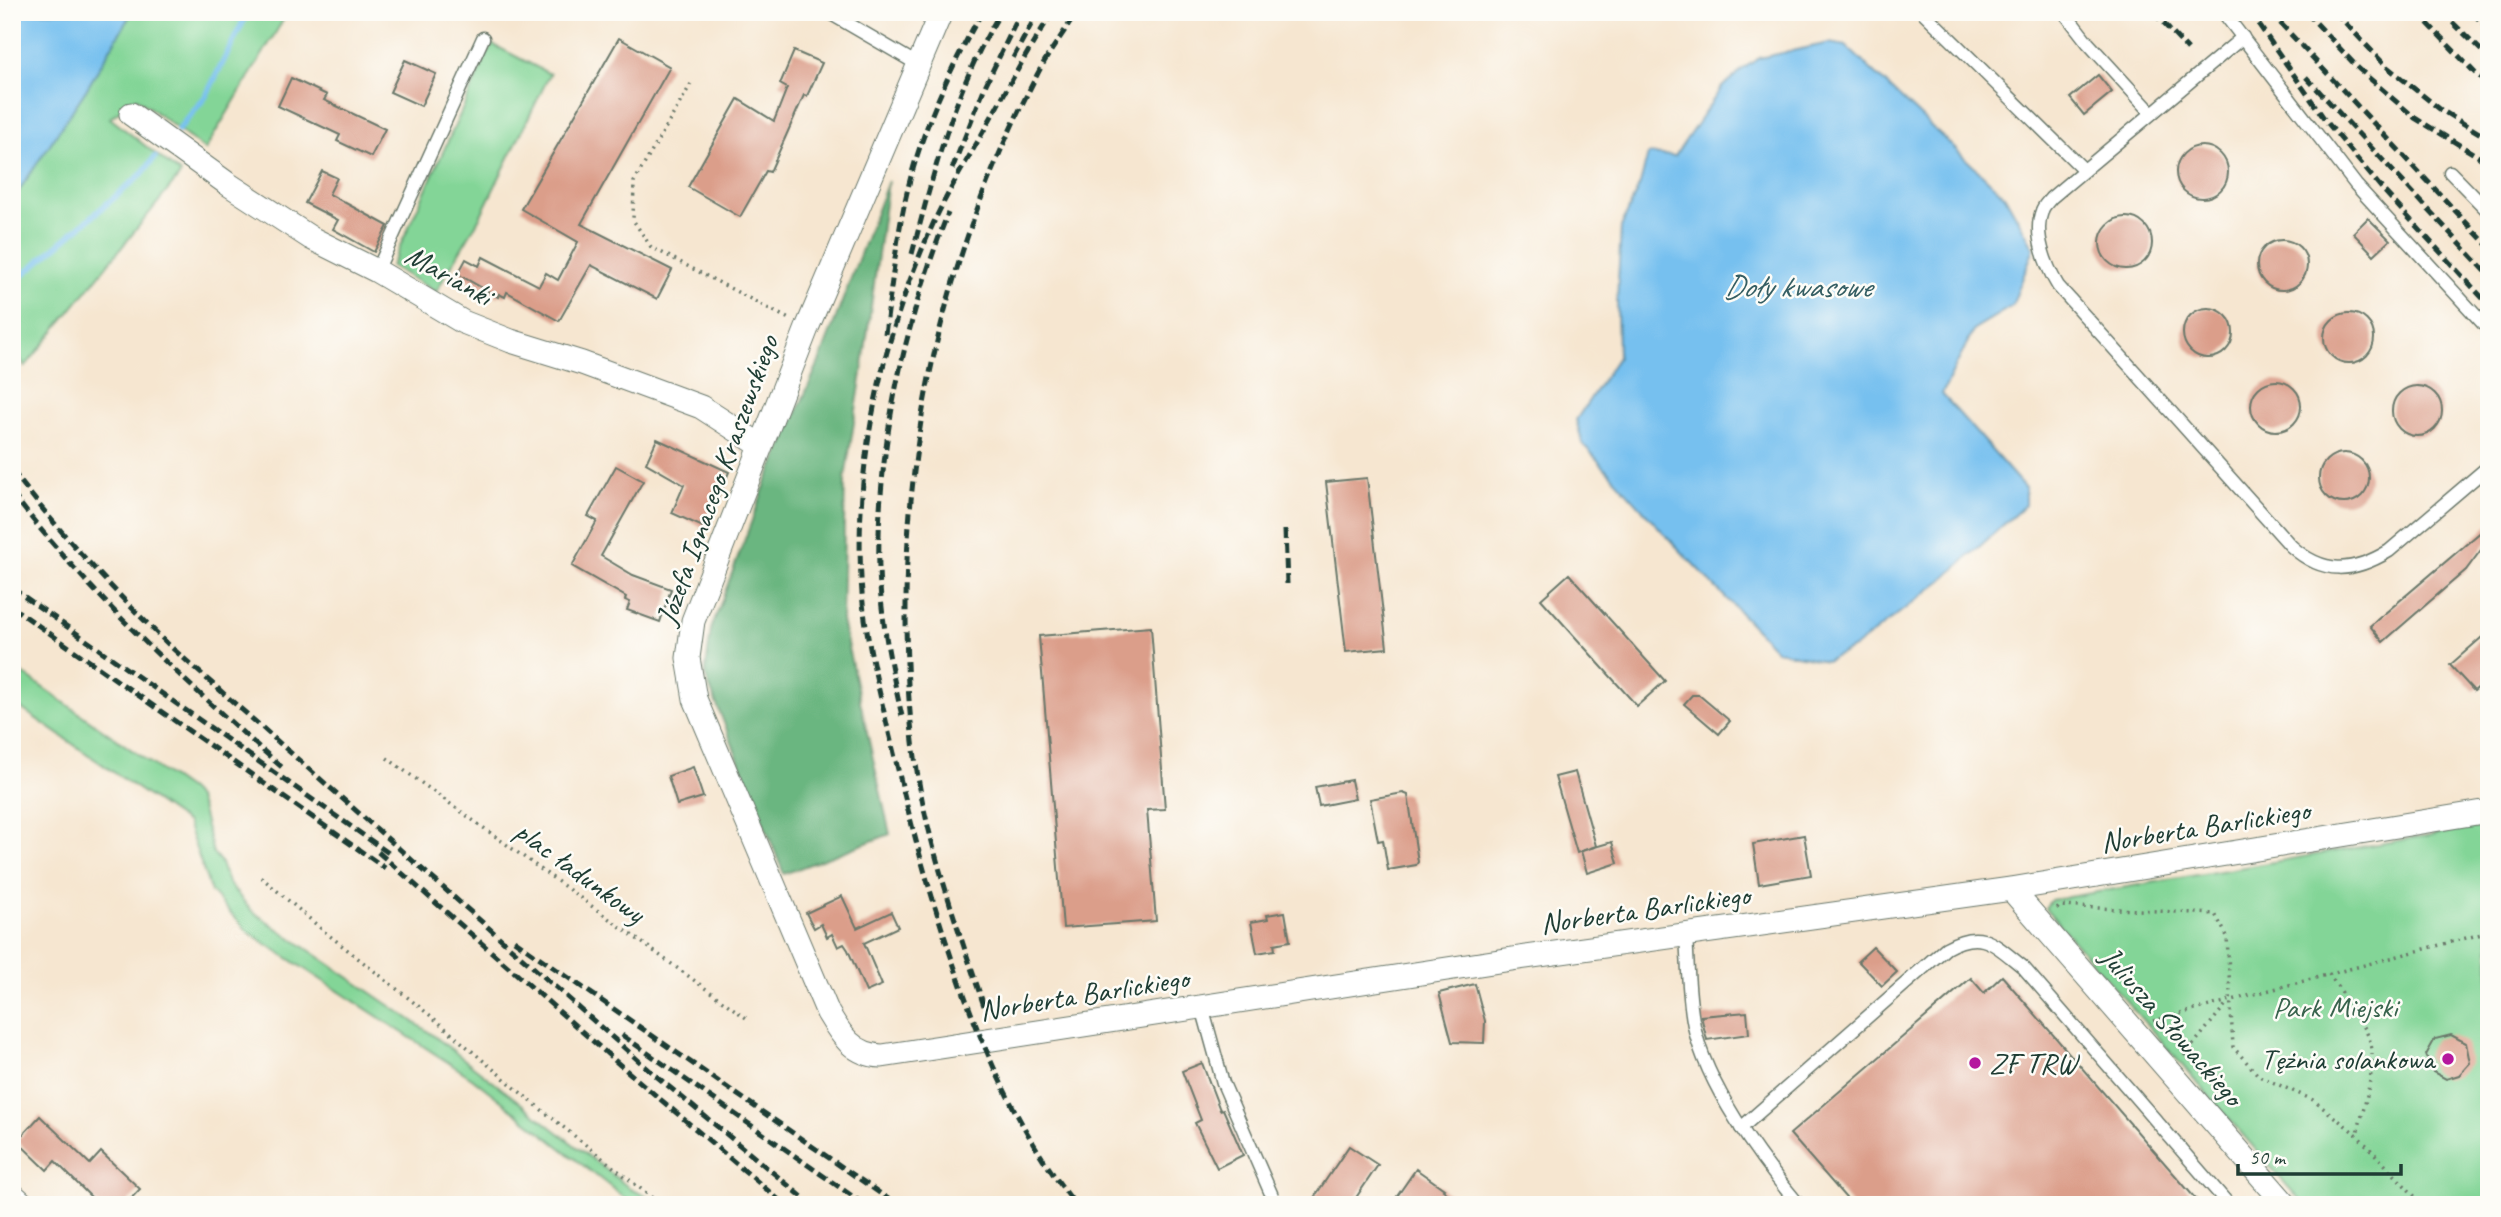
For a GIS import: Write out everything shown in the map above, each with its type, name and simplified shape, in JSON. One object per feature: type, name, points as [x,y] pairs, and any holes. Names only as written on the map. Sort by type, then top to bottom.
[{"type":"street","name":"Józefa Ignacego Kraszewskiego","points":[[828,1013],[695,699],[689,672],[688,645],[693,621],[760,445],[941,12]]},
{"type":"street","name":"Marianki","points":[[131,114],[228,184],[311,238],[377,271],[463,322],[701,407],[760,445]]},
{"type":"street","name":"Norberta Barlickiego","points":[[828,1013],[839,1032],[856,1049],[872,1055],[882,1055],[2011,889],[2489,811]]},
{"type":"street","name":"Juliusza Słowackiego","points":[[2011,889],[2286,1205]]},
{"type":"street","points":[[12,1194],[24,1205]]},
{"type":"lane","points":[[828,12],[919,65]]},
{"type":"lane","points":[[1923,12],[2084,170]]},
{"type":"lane","points":[[2064,12],[2088,43],[2152,113]]},
{"type":"lane","points":[[2223,12],[2356,185],[2489,330]]},
{"type":"lane","points":[[2243,37],[2051,198],[2042,210],[2039,223],[2040,240],[2051,274],[2067,296],[2305,559],[2336,568],[2372,562],[2389,551],[2489,467]]},
{"type":"lane","points":[[377,271],[483,38]]},
{"type":"lane","points":[[2450,172],[2489,212]]},
{"type":"lane","points":[[1686,935],[1694,1025],[1704,1060],[1741,1128],[1774,1176],[1799,1205]]},
{"type":"lane","points":[[1741,1128],[1946,948],[1961,940],[1975,937],[1996,945],[2023,967],[2229,1205]]},
{"type":"lane","points":[[1202,1007],[1223,1083],[1276,1205]]},
{"type":"path","points":[[691,84],[634,183],[634,220],[651,247],[807,328]]},
{"type":"path","name":"plac ładunkowy","points":[[387,758],[749,1020]]},
{"type":"path","points":[[261,877],[527,1098],[661,1205]]},
{"type":"path","points":[[2060,906],[2215,914],[2227,936],[2233,1046],[2259,1076],[2313,1100],[2356,1134],[2423,1205]]},
{"type":"path","points":[[2151,1021],[2489,932]]},
{"type":"path","points":[[2329,974],[2360,1021],[2372,1049],[2369,1088],[2356,1134]]},
{"type":"path","points":[[2183,1058],[2229,1000]]},
{"type":"path","points":[[2476,1205],[2489,1189]]},
{"type":"green space","points":[[132,12],[288,12],[205,150],[137,98],[110,118],[181,174],[25,367],[12,342],[12,201],[86,90]]},
{"type":"green space","points":[[492,44],[550,74],[479,219],[436,292],[391,266]]},
{"type":"green space","points":[[888,181],[845,478],[842,621],[890,834],[784,874],[705,675],[711,629],[766,483],[819,362]]},
{"type":"green space","points":[[12,666],[197,798],[213,853],[220,861],[228,883],[252,911],[433,1035],[632,1190],[668,1205],[631,1203],[472,1078],[248,932],[211,892],[187,823],[12,702]]},
{"type":"green space","name":"Park Miejski","points":[[2489,825],[2489,1205],[2304,1205],[2045,908],[2051,900]]},
{"type":"water","points":[[12,12],[132,12],[86,90],[12,201]]},
{"type":"water","name":"Doły kwasowe","points":[[1829,43],[1846,46],[2005,196],[2034,248],[2012,306],[1974,329],[1942,394],[2025,488],[2025,505],[1946,577],[1854,648],[1826,661],[1777,651],[1583,444],[1576,420],[1618,357],[1617,300],[1621,227],[1640,184],[1648,154],[1675,156],[1722,87],[1759,58]]},
{"type":"building","points":[[619,38],[670,67],[581,224],[672,270],[657,299],[591,265],[559,321],[507,292],[505,297],[499,294],[498,297],[458,274],[466,259],[479,266],[483,257],[539,286],[546,273],[558,280],[578,242],[521,209]]},
{"type":"building","points":[[794,51],[822,63],[807,96],[804,95],[770,172],[766,171],[740,217],[688,187],[738,99],[774,121],[787,88],[780,84]]},
{"type":"building","points":[[405,60],[436,74],[421,106],[390,92]]},
{"type":"building","points":[[2098,75],[2112,92],[2084,115],[2070,98]]},
{"type":"building","points":[[291,78],[327,95],[324,100],[385,129],[371,157],[337,141],[340,135],[278,106]]},
{"type":"building","points":[[2202,146],[2212,148],[2220,154],[2226,162],[2226,182],[2220,190],[2212,196],[2202,198],[2192,196],[2184,190],[2178,182],[2176,172],[2178,162],[2184,154],[2192,148]]},
{"type":"building","points":[[322,171],[337,178],[329,194],[388,226],[374,252],[333,229],[338,220],[305,203]]},
{"type":"building","points":[[2126,217],[2136,219],[2144,225],[2150,233],[2150,253],[2144,261],[2136,267],[2126,269],[2116,267],[2108,261],[2102,253],[2100,243],[2102,233],[2108,225],[2116,219]]},
{"type":"building","points":[[2368,218],[2390,240],[2374,255],[2353,233]]},
{"type":"building","points":[[2282,240],[2300,247],[2307,265],[2300,283],[2282,290],[2264,283],[2257,265],[2264,247]]},
{"type":"building","points":[[2208,308],[2226,315],[2233,333],[2226,351],[2208,358],[2190,351],[2183,333],[2190,315]]},
{"type":"building","points":[[2349,313],[2367,320],[2374,338],[2367,356],[2349,363],[2331,356],[2324,338],[2331,320]]},
{"type":"building","points":[[2276,381],[2294,388],[2301,406],[2294,424],[2276,431],[2258,424],[2251,406],[2258,388]]},
{"type":"building","points":[[2417,386],[2435,393],[2442,411],[2435,429],[2417,436],[2399,429],[2392,411],[2399,393]]},
{"type":"building","points":[[657,439],[729,472],[705,528],[672,513],[684,485],[646,463]]},
{"type":"building","points":[[2344,453],[2362,460],[2369,478],[2362,496],[2344,503],[2326,496],[2319,478],[2326,460]]},
{"type":"building","points":[[616,466],[643,481],[601,556],[633,575],[671,589],[660,622],[627,610],[630,602],[625,600],[626,597],[572,566],[597,521],[588,516]]},
{"type":"building","points":[[1367,478],[1387,648],[1346,652],[1326,482]]},
{"type":"building","points":[[2489,525],[2489,539],[2466,570],[2383,642],[2370,626]]},
{"type":"building","points":[[1569,574],[1665,681],[1637,706],[1541,599]]},
{"type":"building","points":[[1151,627],[1165,809],[1147,810],[1156,921],[1063,928],[1039,636]]},
{"type":"building","points":[[2489,631],[2489,678],[2474,691],[2450,665]]},
{"type":"building","points":[[1692,695],[1699,695],[1730,721],[1719,734],[1684,704]]},
{"type":"building","points":[[693,767],[703,797],[677,805],[668,776]]},
{"type":"building","points":[[1575,772],[1596,846],[1577,853],[1555,777]]},
{"type":"building","points":[[1351,780],[1355,799],[1319,806],[1315,787]]},
{"type":"building","points":[[1403,793],[1408,795],[1418,862],[1416,865],[1388,870],[1383,840],[1378,841],[1370,799]]},
{"type":"building","points":[[1804,835],[1811,875],[1759,884],[1753,844]]},
{"type":"building","points":[[1612,842],[1618,863],[1587,873],[1581,851]]},
{"type":"building","points":[[842,896],[857,928],[891,912],[898,927],[864,943],[882,985],[866,992],[844,944],[838,947],[832,934],[827,937],[821,924],[814,928],[806,913]]},
{"type":"building","points":[[1285,912],[1290,941],[1274,944],[1275,950],[1257,953],[1251,922],[1268,919],[1267,915]]},
{"type":"building","points":[[1873,947],[1897,972],[1882,986],[1858,961]]},
{"type":"building","name":"ZF TRW","points":[[2002,976],[2201,1205],[1852,1205],[1790,1134],[1971,978],[1984,993]]},
{"type":"building","points":[[1475,984],[1485,1021],[1484,1043],[1452,1042],[1439,993]]},
{"type":"building","points":[[1747,1012],[1749,1034],[1707,1040],[1701,1016]]},
{"type":"building","name":"Tężnia solankowa","points":[[2451,1035],[2466,1043],[2470,1063],[2459,1075],[2446,1079],[2433,1072],[2426,1055],[2435,1039]]},
{"type":"building","points":[[1202,1063],[1220,1110],[1223,1109],[1243,1155],[1217,1168],[1195,1123],[1201,1120],[1182,1071]]},
{"type":"building","points":[[40,1116],[90,1164],[101,1152],[140,1189],[125,1205],[99,1205],[55,1161],[47,1170],[17,1141]]},
{"type":"building","points":[[1349,1146],[1378,1165],[1351,1205],[1309,1205]]},
{"type":"building","points":[[1416,1169],[1444,1189],[1463,1205],[1391,1205]]},
{"type":"waterway","points":[[178,130],[206,96],[248,12]]},
{"type":"waterway","points":[[12,286],[141,175],[155,157]]},
{"type":"railway","points":[[885,334],[895,257],[916,158],[941,93],[982,12]]},
{"type":"railway","points":[[912,254],[958,99],[1001,12]]},
{"type":"railway","points":[[952,169],[986,84],[1021,12]]},
{"type":"railway","points":[[1013,58],[1038,12]]},
{"type":"railway","points":[[1053,12],[953,185],[915,267],[885,357],[875,404],[867,451],[860,546],[864,610],[876,676],[916,842],[954,966],[986,1050],[1005,1091],[1049,1169],[1076,1205]]},
{"type":"railway","points":[[984,1006],[937,859],[915,759],[908,684],[906,609],[914,470],[939,334],[957,267],[980,202],[1006,138],[1037,75],[1077,12]]},
{"type":"railway","points":[[2153,12],[2188,50]]},
{"type":"railway","points":[[2250,12],[2326,121],[2384,191],[2489,305]]},
{"type":"railway","points":[[2270,12],[2489,247]]},
{"type":"railway","points":[[2306,12],[2359,69],[2415,118],[2489,163]]},
{"type":"railway","points":[[2335,12],[2386,66],[2441,110],[2489,139]]},
{"type":"railway","points":[[2417,12],[2476,74],[2489,84]]},
{"type":"railway","points":[[2442,12],[2489,58]]},
{"type":"railway","points":[[2472,12],[2489,30]]},
{"type":"railway","points":[[2306,77],[2489,275]]},
{"type":"railway","points":[[902,716],[887,643],[880,588],[879,525],[882,479],[906,343],[918,299],[948,213]]},
{"type":"railway","points":[[12,470],[88,562],[171,647],[655,1075],[812,1205]]},
{"type":"railway","points":[[12,493],[74,568],[141,638],[284,769]]},
{"type":"railway","points":[[1285,530],[1287,584]]},
{"type":"railway","points":[[12,588],[390,854]]},
{"type":"railway","points":[[12,607],[385,868]]},
{"type":"railway","points":[[378,852],[620,1065],[785,1205]]},
{"type":"railway","points":[[514,940],[897,1205]]},
{"type":"railway","points":[[622,1035],[865,1205]]},
{"type":"place","name":"Tężnia solankowa","points":[[2448,1059]]},
{"type":"place","name":"ZF TRW","points":[[1975,1063]]}]
